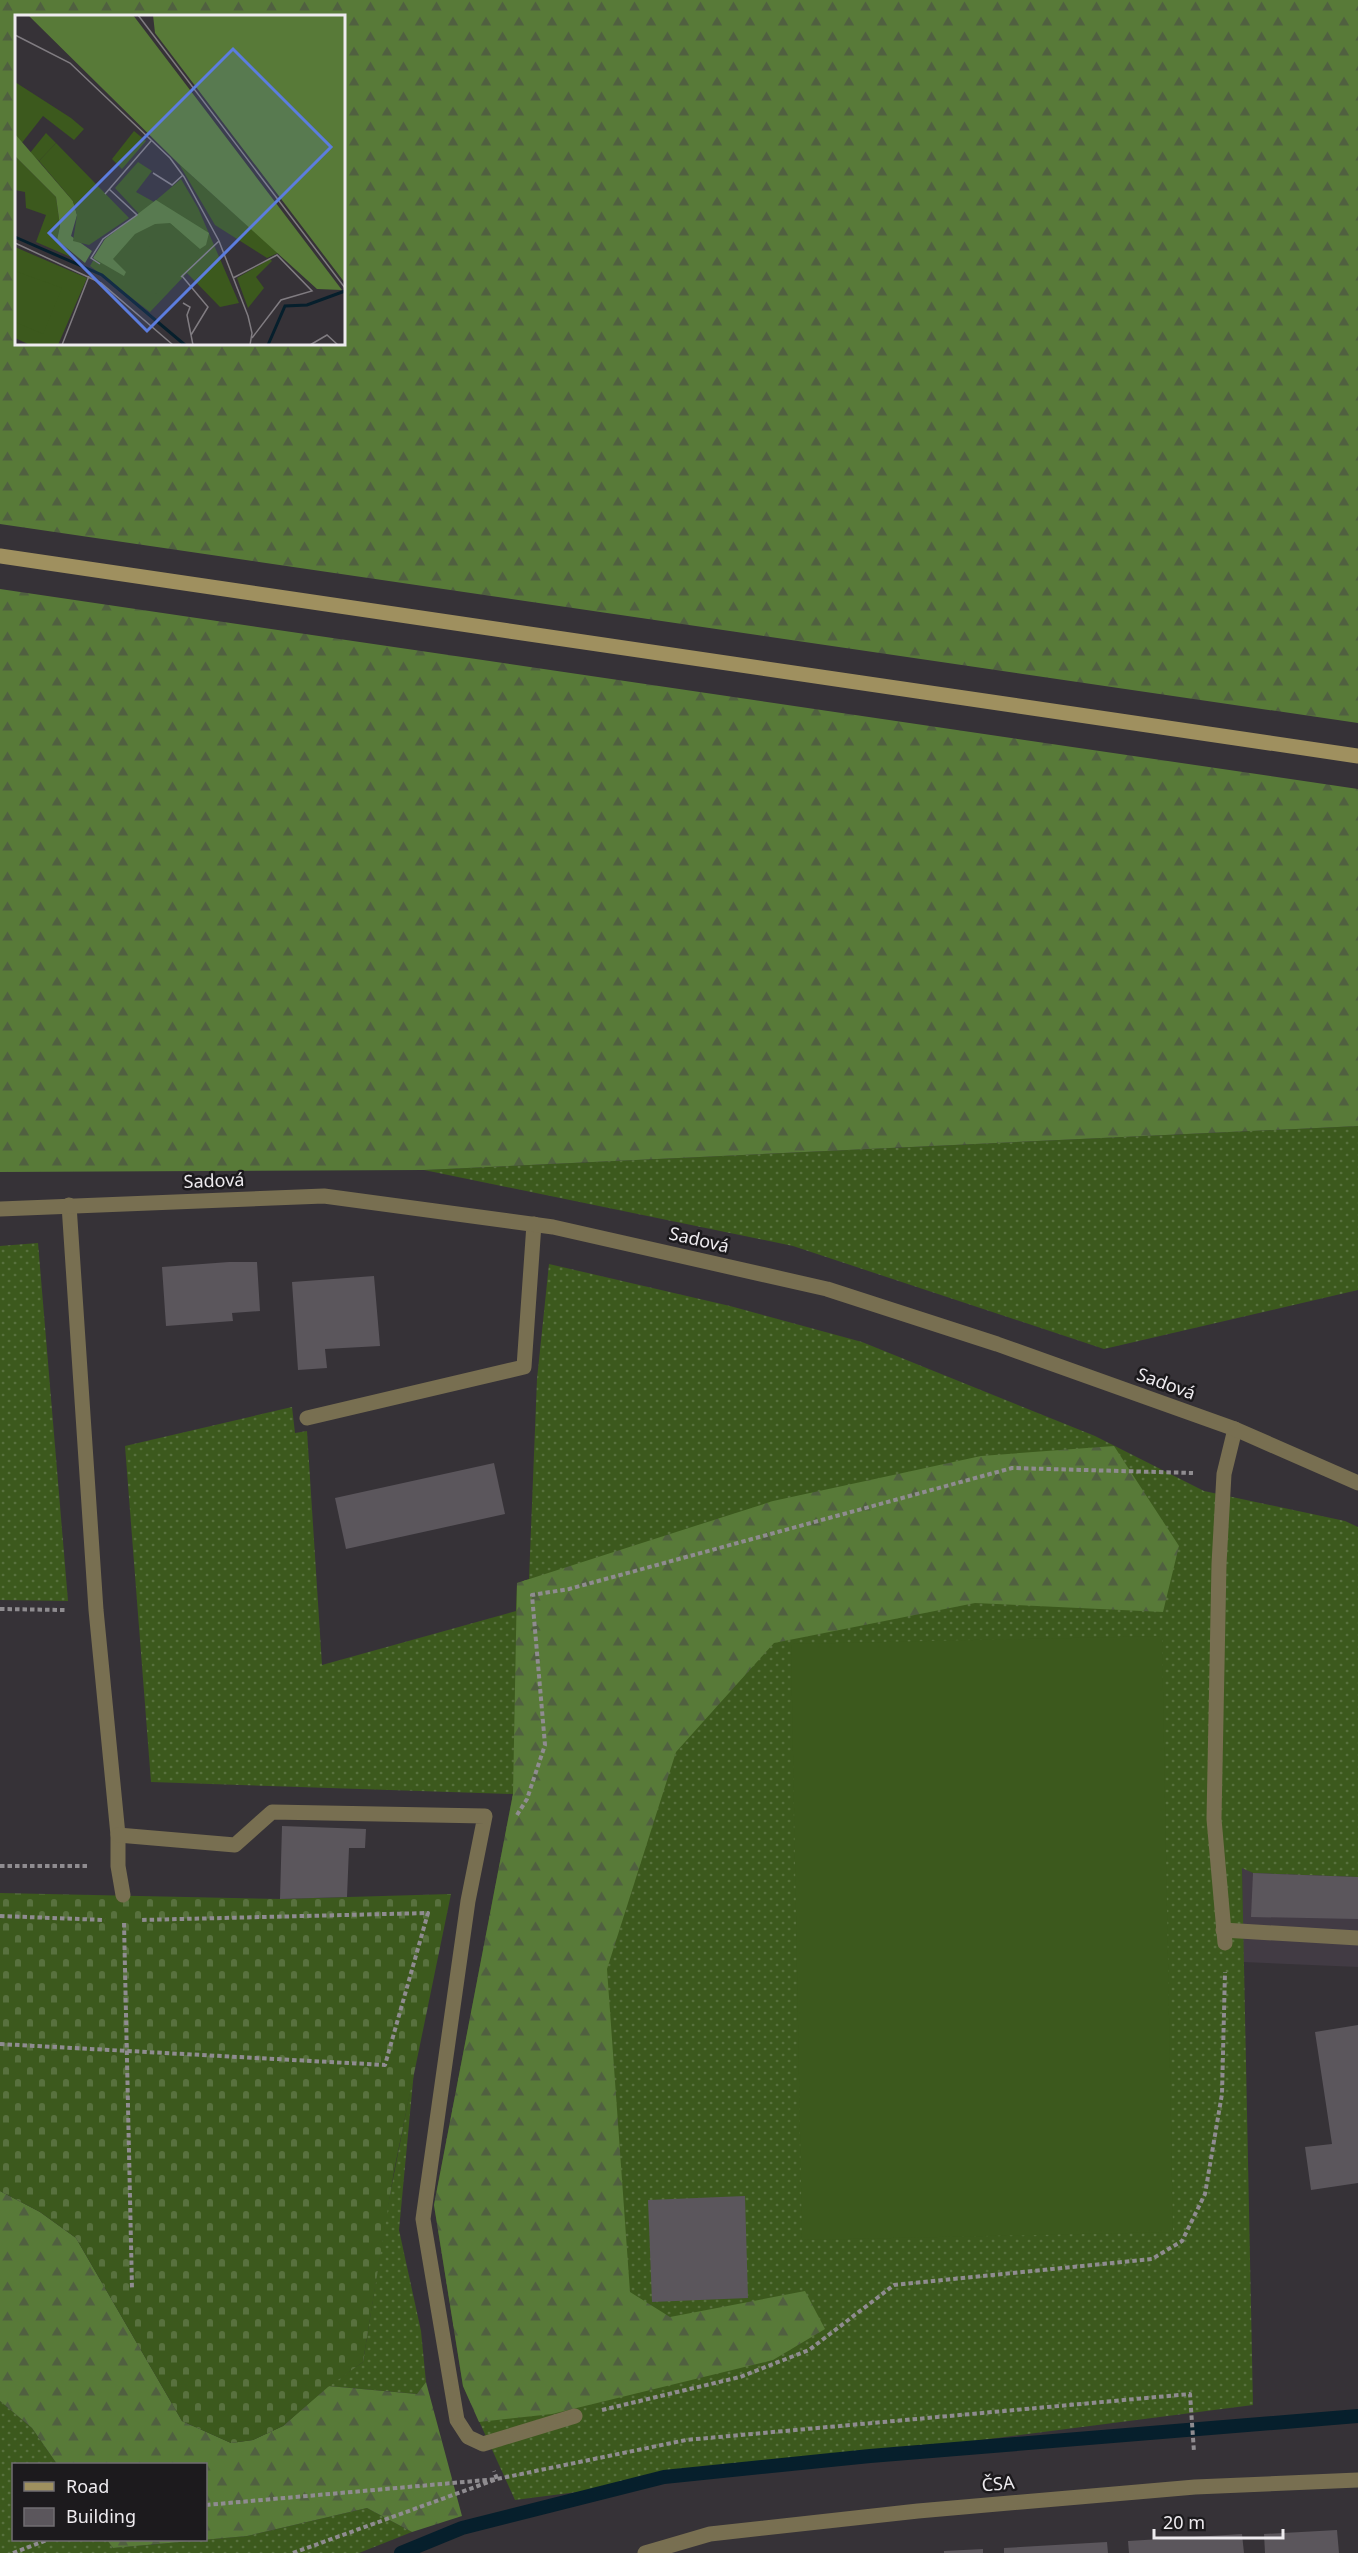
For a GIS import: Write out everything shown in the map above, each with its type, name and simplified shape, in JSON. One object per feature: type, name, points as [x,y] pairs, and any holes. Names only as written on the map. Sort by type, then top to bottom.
[{"type":"main road","points":[[0,556],[1358,756]]},
{"type":"street","name":"Sadová","points":[[0,1209],[324,1196],[534,1224],[827,1289],[997,1344],[1235,1429],[1358,1483]]},
{"type":"street","points":[[69,1205],[96,1610],[118,1835],[118,1866],[123,1895]]},
{"type":"street","points":[[307,1418],[524,1367],[534,1224]]},
{"type":"street","points":[[1235,1429],[1224,1474],[1219,1564],[1214,1819],[1224,1936],[1358,1938]]},
{"type":"street","points":[[118,1835],[235,1845],[272,1812],[485,1816],[468,1901],[423,2219],[457,2420],[468,2437],[483,2444],[575,2416]]},
{"type":"street","name":"ČSA","points":[[645,2553],[710,2534],[918,2511],[1195,2487],[1358,2480]]},
{"type":"path","points":[[485,1816],[510,1826],[527,1799],[545,1745],[532,1595],[569,1589],[1012,1468],[1224,1474]]},
{"type":"path","points":[[0,1609],[96,1610]]},
{"type":"path","points":[[0,1866],[118,1866]]},
{"type":"path","points":[[123,1895],[132,2289]]},
{"type":"path","points":[[0,1917],[124,1921],[428,1913],[385,2066],[0,2044]]},
{"type":"path","points":[[575,2416],[740,2377],[809,2350],[894,2285],[1152,2259],[1182,2241],[1205,2194],[1222,2094],[1224,1936]]},
{"type":"path","points":[[207,2505],[498,2479],[686,2440],[1190,2394],[1194,2452]]},
{"type":"path","points":[[293,2553],[498,2479]]},
{"type":"path","points":[[13,2553],[44,2541]]},
{"type":"shaded area","points":[[1242,1867],[1253,1873],[1358,1877],[1358,1967],[1243,1962]]},
{"type":"green space","points":[[0,0],[1358,0],[1358,723],[0,524]]},
{"type":"green space","points":[[0,589],[1358,789],[1358,1126],[424,1170],[0,1172]]},
{"type":"green space","points":[[1358,1126],[1358,1290],[1104,1349],[793,1246],[424,1170]]},
{"type":"green space","points":[[38,1243],[68,1601],[0,1600],[0,1246]]},
{"type":"green space","points":[[549,1264],[730,1306],[862,1342],[1095,1436],[1204,1491],[1345,1521],[1358,1527],[1358,1877],[1253,1873],[1242,1868],[1253,2405],[515,2500],[463,2386],[434,2205],[513,1794],[151,1782],[125,1446],[292,1407],[295,1433],[307,1431],[322,1665],[516,1611],[517,1583],[529,1579],[537,1379]]},
{"type":"green space","points":[[1114,1446],[1179,1546],[1163,1612],[975,1603],[774,1643],[676,1752],[607,1969],[630,2292],[670,2317],[805,2291],[825,2329],[773,2360],[552,2414],[479,2422],[463,2386],[434,2205],[513,1794],[517,1583],[773,1501],[981,1456]]},
{"type":"green space","points":[[1162,1636],[1173,2232],[802,2240],[791,1644]]},
{"type":"green space","points":[[0,1893],[280,1899],[451,1894],[394,2171],[363,2362],[328,2387],[283,2426],[253,2440],[231,2443],[182,2421],[76,2238],[40,2212],[0,2191]]},
{"type":"green space","points":[[414,2071],[399,2230],[421,2331],[426,2382],[418,2394],[328,2386],[363,2362],[387,2210]]},
{"type":"green space","points":[[0,2191],[40,2212],[76,2238],[182,2421],[231,2443],[253,2440],[283,2426],[328,2386],[417,2394],[426,2382],[462,2516],[412,2532],[367,2508],[247,2536],[207,2540],[207,2463],[56,2463],[32,2428],[0,2401]]},
{"type":"green space","points":[[0,2401],[32,2428],[56,2463],[12,2463],[12,2541],[108,2541],[113,2548],[207,2541],[247,2536],[367,2508],[412,2532],[359,2553],[0,2553]]},
{"type":"green space","points":[[108,2541],[191,2541],[113,2548]]},
{"type":"building","points":[[257,1262],[260,1311],[232,1313],[233,1321],[166,1326],[162,1267]]},
{"type":"building","points":[[374,1276],[380,1346],[325,1349],[327,1368],[298,1370],[292,1282]]},
{"type":"building","points":[[494,1463],[505,1514],[346,1549],[335,1498]]},
{"type":"building","points":[[282,1826],[366,1829],[365,1848],[349,1848],[347,1897],[280,1899]]},
{"type":"building","points":[[1253,1873],[1358,1877],[1358,1919],[1251,1917]]},
{"type":"building","points":[[1358,2025],[1358,2183],[1311,2190],[1305,2147],[1332,2144],[1315,2032]]},
{"type":"building","points":[[745,2196],[748,2298],[652,2302],[648,2200]]},
{"type":"building","points":[[1337,2530],[1339,2553],[1265,2553],[1264,2534]]},
{"type":"building","points":[[1242,2534],[1244,2553],[1129,2553],[1128,2541]]},
{"type":"building","points":[[1107,2542],[1108,2553],[1004,2553],[1004,2548]]},
{"type":"building","points":[[983,2549],[983,2553],[944,2553],[944,2551]]},
{"type":"waterway","points":[[401,2553],[462,2528],[664,2477],[870,2456],[1358,2416]]}]
